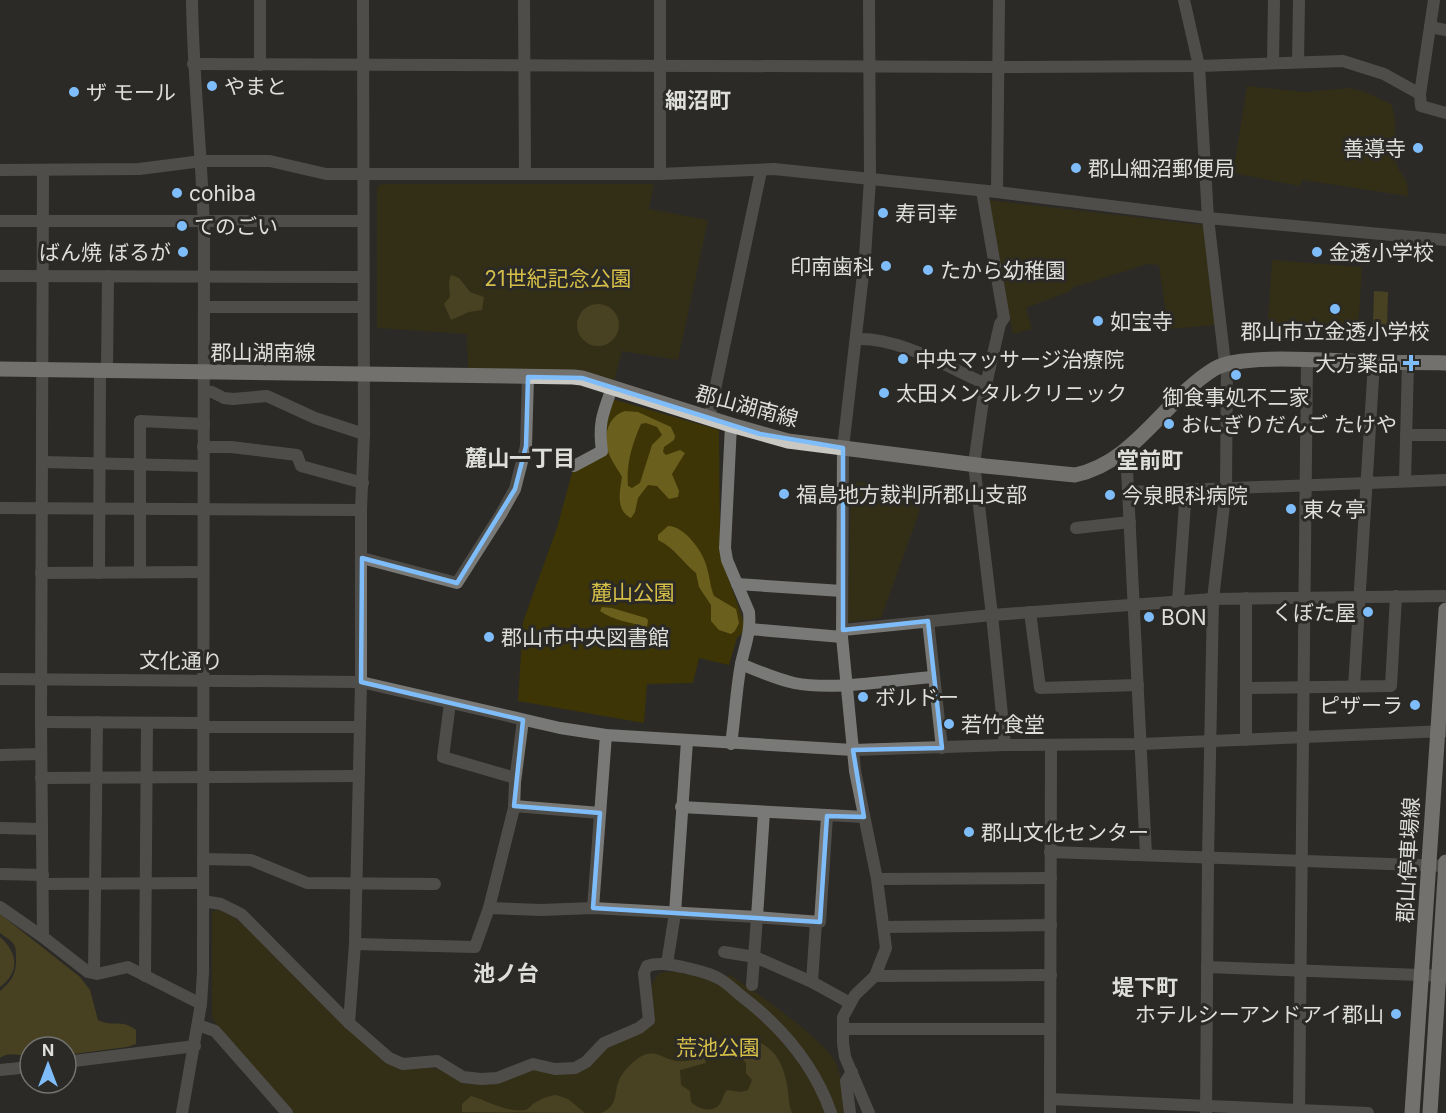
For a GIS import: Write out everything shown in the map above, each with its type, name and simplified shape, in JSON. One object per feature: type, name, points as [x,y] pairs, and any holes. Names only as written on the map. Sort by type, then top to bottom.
[{"type":"main road","name":"郡山湖南線","points":[[0,369],[582,378],[788,441],[1075,475],[1089,472],[1111,462],[1145,434],[1189,388],[1216,368],[1227,364],[1307,360],[1446,363]]},
{"type":"main road","name":"郡山停車場線","points":[[1412,1113],[1428,866],[1442,731],[1446,610]]},
{"type":"main road","name":"郡山停車場線","points":[[1430,1113],[1443,976],[1446,862]]},
{"type":"street","points":[[182,1113],[201,1004],[203,901],[204,221],[202,161],[193,64],[192,0]]},
{"type":"street","points":[[260,0],[260,64]]},
{"type":"street","points":[[349,1023],[355,944],[361,682],[361,510],[364,434],[363,0]]},
{"type":"street","points":[[524,0],[525,174]]},
{"type":"street","points":[[660,0],[660,174]]},
{"type":"street","points":[[868,1113],[845,1057],[843,1017],[855,995],[875,976],[886,948],[877,879],[853,750],[842,634],[842,591],[843,448],[865,257],[870,179],[869,0]]},
{"type":"street","points":[[997,192],[999,0]]},
{"type":"street","points":[[1184,0],[1199,66],[1208,218],[1224,356],[1227,364],[1226,488],[1213,599],[1206,1109]]},
{"type":"street","points":[[1274,0],[1274,63]]},
{"type":"street","points":[[1298,62],[1299,0]]},
{"type":"street","points":[[1434,0],[1420,94],[1421,106],[1446,113]]},
{"type":"street","points":[[1430,27],[1446,30]]},
{"type":"street","points":[[193,64],[998,67],[1199,66],[1343,61],[1384,74],[1420,94]]},
{"type":"street","points":[[0,170],[139,169],[202,161],[270,161],[326,174],[660,174],[774,169],[982,190],[1208,218],[1446,240]]},
{"type":"street","points":[[43,170],[41,573],[43,937]]},
{"type":"street","points":[[710,418],[761,171]]},
{"type":"street","points":[[982,190],[1004,318],[1000,324],[986,384],[974,464],[1005,745]]},
{"type":"street","points":[[0,221],[363,221]]},
{"type":"street","points":[[0,276],[363,277]]},
{"type":"street","points":[[99,573],[98,464],[108,276]]},
{"type":"street","points":[[204,307],[363,307]]},
{"type":"street","points":[[856,339],[875,339],[896,344],[986,384]]},
{"type":"street","points":[[1299,1112],[1307,360]]},
{"type":"street","points":[[1354,687],[1374,362]]},
{"type":"street","points":[[1405,481],[1408,362]]},
{"type":"street","points":[[362,558],[457,583],[515,489],[526,446],[528,377]]},
{"type":"street","points":[[574,466],[602,451],[599,432],[601,418],[612,388]]},
{"type":"street","points":[[204,392],[212,392],[224,398],[233,399],[267,396],[315,418],[364,434]]},
{"type":"street","points":[[140,572],[140,421],[204,424]]},
{"type":"street","points":[[731,425],[725,548],[727,560],[749,612],[749,638],[741,664],[731,744]]},
{"type":"street","points":[[1406,435],[1446,435]]},
{"type":"street","points":[[203,447],[231,447],[297,455],[301,466],[363,483]]},
{"type":"street","points":[[1126,450],[1146,855]]},
{"type":"street","points":[[43,462],[203,466]]},
{"type":"street","points":[[1129,492],[1446,480]]},
{"type":"street","points":[[1178,601],[1186,490]]},
{"type":"street","points":[[0,508],[361,510]]},
{"type":"street","points":[[1076,528],[1130,522]]},
{"type":"street","points":[[41,573],[203,572]]},
{"type":"street","points":[[737,584],[842,591]]},
{"type":"street","points":[[1246,688],[1391,686],[1396,596]]},
{"type":"street","points":[[749,629],[842,634],[928,621],[1178,601],[1446,596]]},
{"type":"street","points":[[1246,598],[1246,740]]},
{"type":"street","points":[[1030,612],[1040,688],[1138,685]]},
{"type":"street","points":[[928,621],[942,748]]},
{"type":"street","points":[[741,664],[794,683],[846,685],[933,676]]},
{"type":"street","name":"文化通り","points":[[0,679],[361,682],[560,729],[687,741],[853,750],[1005,745],[1141,744],[1442,731]]},
{"type":"street","points":[[450,703],[443,757],[515,778]]},
{"type":"street","points":[[355,944],[475,947],[489,908],[514,806],[515,778],[523,720]]},
{"type":"street","points":[[41,722],[359,727]]},
{"type":"street","points":[[94,973],[93,884],[97,722]]},
{"type":"street","points":[[145,976],[147,723]]},
{"type":"street","points":[[593,908],[606,735]]},
{"type":"street","points":[[667,964],[675,912],[687,741]]},
{"type":"street","points":[[1050,1113],[1051,745]]},
{"type":"street","points":[[0,754],[41,754]]},
{"type":"street","points":[[41,778],[203,779],[358,776]]},
{"type":"street","points":[[514,806],[600,813]]},
{"type":"street","points":[[681,807],[864,817]]},
{"type":"street","points":[[752,985],[764,812]]},
{"type":"street","points":[[489,908],[541,910],[593,908],[820,922],[827,816]]},
{"type":"street","points":[[0,828],[42,829]]},
{"type":"street","points":[[1050,852],[1446,866]]},
{"type":"street","points":[[203,859],[251,860],[307,883],[435,884]]},
{"type":"street","points":[[0,874],[93,884],[203,883]]},
{"type":"street","points":[[877,879],[1051,878]]},
{"type":"street","points":[[203,901],[221,904],[241,914],[349,1023],[388,1058],[403,1064],[437,1061],[463,1077],[496,1078],[533,1064],[555,1069],[574,1068],[586,1062],[604,1043],[639,1028],[649,1020],[644,973],[647,966],[667,964],[699,970],[719,978],[769,1018],[799,1051],[831,1113]]},
{"type":"street","points":[[0,907],[88,972],[128,967],[201,1004]]},
{"type":"street","points":[[812,982],[816,922]]},
{"type":"street","points":[[884,927],[1051,925]]},
{"type":"street","points":[[724,952],[755,957],[812,982],[850,1003]]},
{"type":"street","points":[[1207,967],[1443,976]]},
{"type":"street","points":[[875,976],[1051,975]]},
{"type":"street","points":[[198,1025],[215,1031],[287,1113]]},
{"type":"street","points":[[843,1029],[1050,1029]]},
{"type":"street","points":[[78,1061],[195,1046]]},
{"type":"street","points":[[0,1070],[18,1068]]},
{"type":"street","points":[[850,1113],[846,1081],[852,1072]]},
{"type":"street","points":[[1050,1099],[1206,1109],[1368,1113]]},
{"type":"highlighted area","points":[[528,377],[582,378],[760,434],[843,448],[843,630],[928,621],[942,748],[853,750],[864,817],[827,816],[820,922],[593,908],[600,813],[514,806],[523,720],[361,682],[362,558],[457,583],[515,489],[526,446]]},
{"type":"green space","points":[[1247,86],[1304,92],[1350,88],[1391,104],[1395,118],[1396,161],[1407,183],[1408,196],[1303,180],[1299,186],[1233,173]]},
{"type":"green space","name":"21世紀記念公園","points":[[382,184],[654,184],[649,209],[708,220],[678,360],[622,351],[614,382],[468,369],[467,334],[377,328],[377,187]]},
{"type":"green space","points":[[989,200],[1203,225],[1216,325],[1168,329],[1159,265],[1148,264],[1074,287],[1068,292],[1026,308],[1032,329],[1013,334]]},
{"type":"green space","points":[[1272,260],[1362,267],[1358,329],[1268,322]]},
{"type":"green space","name":"麓山公園","points":[[612,399],[719,430],[720,555],[745,625],[737,638],[729,665],[699,658],[693,683],[647,684],[644,723],[518,701],[523,622],[557,528],[572,473],[575,468],[605,450],[603,431]]},
{"type":"green space","points":[[851,481],[909,489],[920,510],[881,618],[848,622]]},
{"type":"green space","name":"荒池公園","points":[[220,909],[239,921],[390,1064],[440,1069],[461,1080],[528,1069],[560,1072],[652,1026],[654,1014],[651,991],[654,980],[659,974],[683,973],[709,980],[730,975],[788,1016],[829,1053],[838,1069],[846,1113],[293,1113],[212,1018],[212,912]]},
{"type":"shaded area","points":[[451,275],[459,278],[470,292],[484,297],[482,310],[469,312],[451,320],[444,304],[450,297]]},
{"type":"shaded area","points":[[1374,291],[1388,292],[1387,326],[1373,325]]},
{"type":"shaded area","points":[[598,304],[613,310],[619,325],[613,340],[598,346],[583,340],[577,325],[583,310]]},
{"type":"shaded area","points":[[625,411],[638,412],[671,427],[675,436],[674,440],[664,447],[663,452],[666,455],[680,450],[685,453],[672,474],[679,491],[678,497],[669,499],[657,486],[648,485],[638,498],[631,518],[626,515],[621,505],[622,477],[608,451],[606,439],[608,427],[614,417]],"holes":[[[646,423],[657,427],[662,435],[652,445],[640,483],[632,488],[628,486],[630,455],[641,424]]]},
{"type":"shaded area","points":[[668,526],[681,530],[693,541],[705,562],[714,596],[736,609],[739,623],[731,634],[719,630],[711,621],[711,605],[699,587],[696,573],[669,547],[658,540],[658,535]]},
{"type":"shaded area","points":[[602,607],[646,618],[647,627],[610,617],[600,611]]},
{"type":"shaded area","points":[[0,914],[80,977],[90,990],[98,1020],[126,1024],[136,1030],[136,1044],[78,1053],[78,1035],[18,1035],[18,1055],[11,1054],[0,1058],[0,991],[13,976],[16,967],[16,950],[11,941],[0,933]]},
{"type":"shaded area","points":[[0,937],[10,949],[14,969],[0,987]]},
{"type":"shaded area","points":[[746,1039],[769,1048],[779,1060],[788,1088],[792,1113],[601,1113],[614,1102],[618,1083],[626,1069],[637,1059],[650,1054],[679,1061],[704,1057],[706,1063],[680,1070],[681,1085],[690,1091],[691,1102],[694,1105],[702,1109],[714,1109],[720,1104],[727,1090],[741,1092],[748,1090],[752,1080],[746,1073],[746,1063],[734,1050],[710,1060],[708,1055]]},
{"type":"shaded area","points":[[556,1095],[568,1099],[585,1113],[462,1112],[462,1104],[471,1096],[512,1110],[526,1110],[541,1099]]},
{"type":"place","name":"やまと","points":[[212,86]]},
{"type":"place","name":"ザ モール","points":[[74,92]]},
{"type":"place","name":"善導寺","points":[[1418,148]]},
{"type":"place","name":"郡山細沼郵便局","points":[[1076,168]]},
{"type":"place","name":"cohiba","points":[[177,193]]},
{"type":"place","name":"寿司幸","points":[[883,213]]},
{"type":"place","name":"てのごい","points":[[182,226]]},
{"type":"place","name":"ばん焼 ぼるが","points":[[183,252]]},
{"type":"place","name":"金透小学校","points":[[1317,252]]},
{"type":"place","name":"印南歯科","points":[[886,266]]},
{"type":"place","name":"たから幼稚園","points":[[928,270]]},
{"type":"place","name":"郡山市立金透小学校","points":[[1335,309]]},
{"type":"place","name":"如宝寺","points":[[1098,321]]},
{"type":"place","name":"中央マッサージ治療院","points":[[903,359]]},
{"type":"place","name":"大方薬品","points":[[1411,363]]},
{"type":"place","name":"御食事処不二家","points":[[1236,375]]},
{"type":"place","name":"太田メンタルクリニック","points":[[884,393]]},
{"type":"place","name":"おにぎりだんご たけや","points":[[1169,424]]},
{"type":"place","name":"福島地方裁判所郡山支部","points":[[784,494]]},
{"type":"place","name":"今泉眼科病院","points":[[1110,495]]},
{"type":"place","name":"東々亭","points":[[1291,509]]},
{"type":"place","name":"くぼた屋","points":[[1368,612]]},
{"type":"place","name":"BON","points":[[1149,617]]},
{"type":"place","name":"郡山市中央図書館","points":[[489,637]]},
{"type":"place","name":"ボルドー","points":[[863,697]]},
{"type":"place","name":"ピザーラ","points":[[1415,705]]},
{"type":"place","name":"若竹食堂","points":[[949,724]]},
{"type":"place","name":"郡山文化センター","points":[[969,832]]},
{"type":"place","name":"ホテルシーアンドアイ郡山","points":[[1396,1014]]},
{"type":"district","name":"細沼町","points":[[698,100]]},
{"type":"district","name":"麓山一丁目","points":[[520,458]]},
{"type":"district","name":"堂前町","points":[[1150,460]]},
{"type":"district","name":"池ノ台","points":[[506,973]]},
{"type":"district","name":"堤下町","points":[[1145,987]]}]
